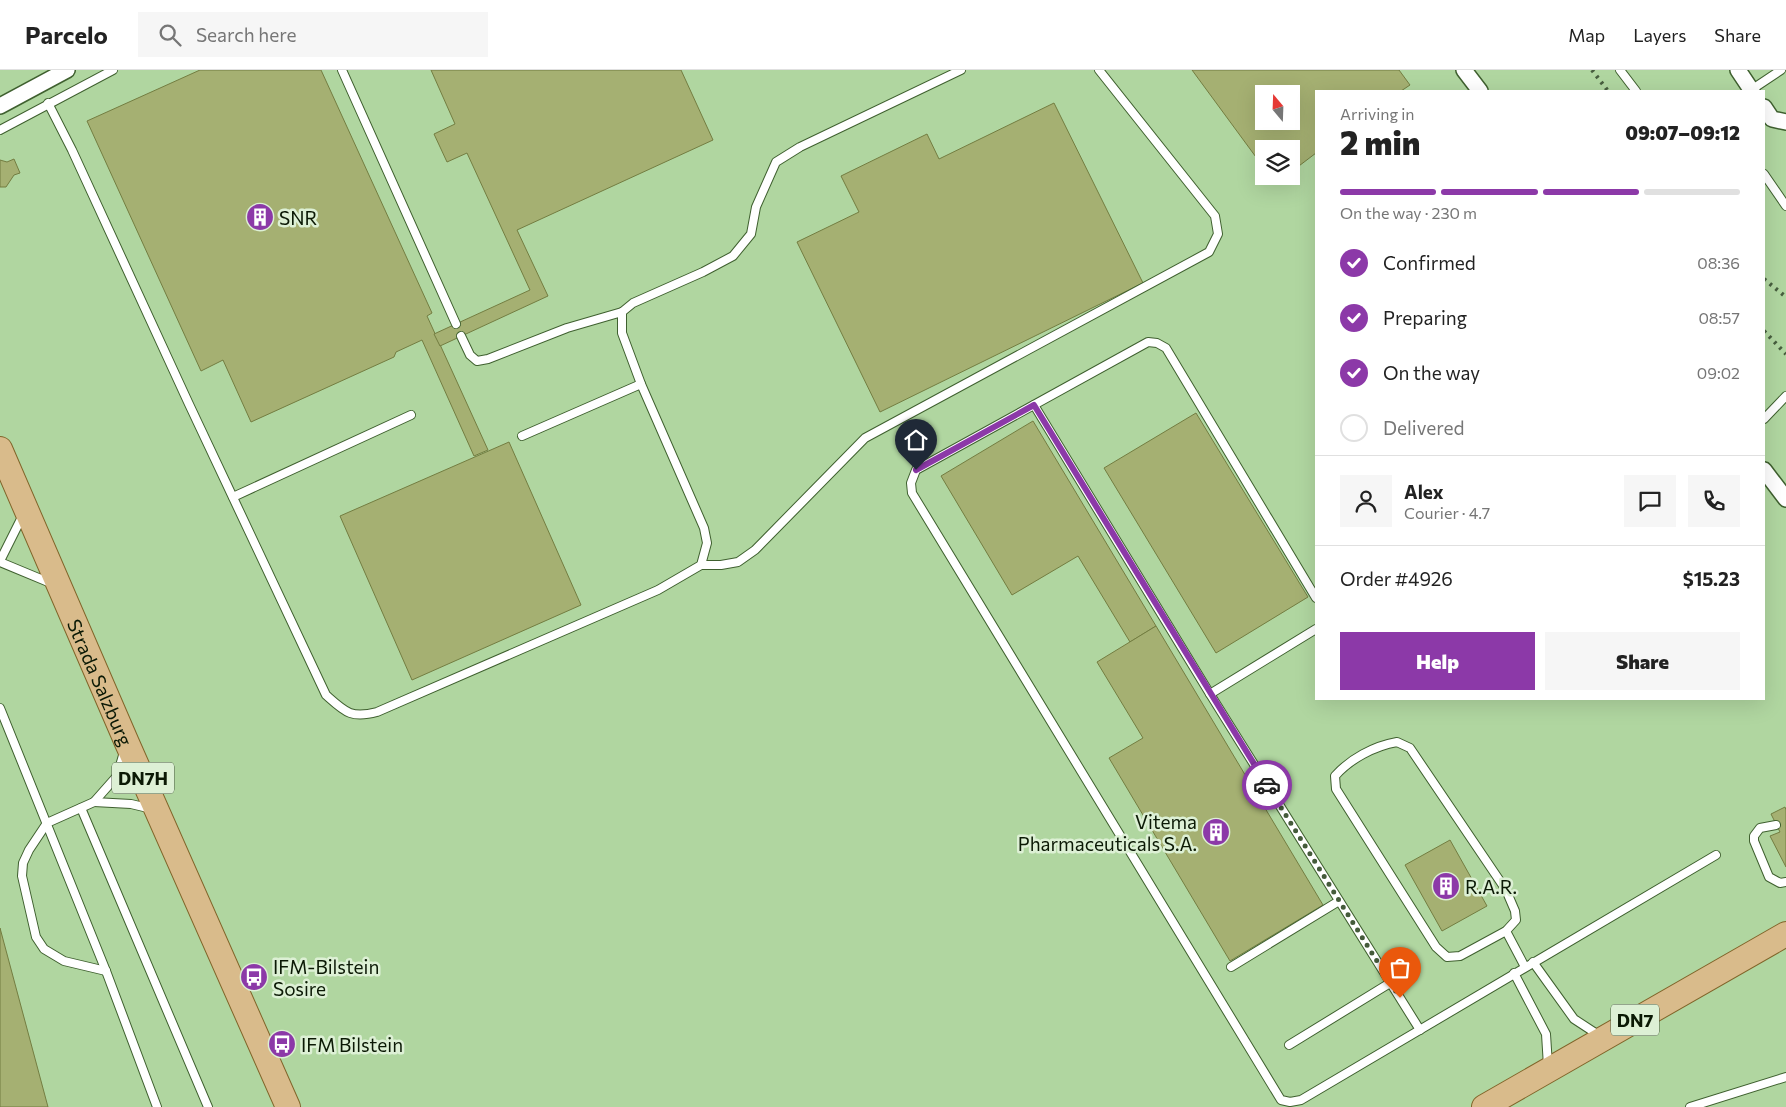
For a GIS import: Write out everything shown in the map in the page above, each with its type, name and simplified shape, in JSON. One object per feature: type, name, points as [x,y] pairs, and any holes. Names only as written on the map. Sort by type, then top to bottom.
[{"type":"main road","name":"Strada Salzburg","points":[[2,458],[288,1107]]},
{"type":"main road","name":"DN7","points":[[1484,1107],[1786,934]]},
{"type":"street","points":[[0,106],[67,70]]},
{"type":"street","points":[[1464,70],[1478,90]]},
{"type":"street","points":[[1738,70],[1752,90]]},
{"type":"street","points":[[1765,109],[1772,119],[1786,122]]},
{"type":"street","points":[[1765,471],[1786,500]]},
{"type":"lane","points":[[0,130],[113,70]]},
{"type":"lane","points":[[342,70],[456,324]]},
{"type":"lane","points":[[461,336],[470,355],[477,361],[488,359],[567,328],[622,312],[633,303],[704,272],[733,256],[751,234],[756,207],[776,162],[800,147],[961,70]]},
{"type":"lane","points":[[48,103],[72,150],[326,695],[346,712],[364,716],[658,590],[701,565],[721,565],[738,562],[755,550],[864,438],[1209,252],[1218,234],[1214,216],[1099,70]]},
{"type":"lane","points":[[1620,70],[1635,90]]},
{"type":"lane","points":[[1752,90],[1781,70]]},
{"type":"lane","points":[[1765,175],[1786,206]]},
{"type":"lane","points":[[622,312],[622,333],[641,384],[704,528],[707,543],[701,565]]},
{"type":"lane","points":[[1315,596],[1166,348],[1157,343],[1148,342],[916,470],[912,483],[912,492],[1281,1100],[1290,1102],[1302,1100],[1716,854]]},
{"type":"lane","points":[[522,436],[641,384]]},
{"type":"lane","points":[[1765,418],[1786,396]]},
{"type":"lane","points":[[1034,405],[1210,694],[1420,1030]]},
{"type":"lane","points":[[233,497],[411,416]]},
{"type":"lane","points":[[26,509],[0,561],[60,587]]},
{"type":"lane","points":[[1210,694],[1315,630]]},
{"type":"lane","points":[[0,708],[106,971],[157,1107]]},
{"type":"lane","points":[[1397,742],[1410,748],[1506,890],[1515,911],[1516,920],[1506,931],[1460,956],[1447,957],[1436,948],[1336,789],[1335,776],[1343,766],[1383,744],[1397,742]]},
{"type":"lane","points":[[106,971],[64,962],[44,949],[36,937],[22,876],[23,863],[29,850],[47,823],[94,802],[117,776],[127,743]]},
{"type":"lane","points":[[94,802],[131,804],[158,811]]},
{"type":"lane","points":[[81,808],[208,1107]]},
{"type":"lane","points":[[1776,825],[1760,828],[1754,836],[1754,841],[1768,877],[1780,883],[1786,882]]},
{"type":"lane","points":[[1231,966],[1339,901]]},
{"type":"lane","points":[[1506,931],[1529,965],[1574,1019],[1604,1038]]},
{"type":"lane","points":[[1514,973],[1546,1034],[1548,1070]]},
{"type":"lane","points":[[1289,1045],[1390,983]]},
{"type":"lane","points":[[1690,1107],[1786,1077]]},
{"type":"building","name":"SNR","points":[[200,70],[321,70],[432,313],[427,316],[488,450],[474,456],[422,340],[396,352],[394,357],[251,422],[223,360],[201,371],[87,121]]},
{"type":"building","points":[[431,70],[681,70],[713,140],[517,230],[548,296],[440,346],[434,334],[530,290],[467,153],[447,162],[434,134],[455,124]]},
{"type":"building","points":[[1192,70],[1399,70],[1410,85],[1402,90],[1315,90],[1315,154],[1300,165],[1300,140],[1255,140],[1255,156]]},
{"type":"building","points":[[1054,103],[1143,283],[880,412],[797,242],[859,212],[841,176],[927,134],[939,159]]},
{"type":"building","points":[[14,159],[20,173],[14,175],[6,187],[0,187],[0,160],[7,162]]},
{"type":"building","points":[[1196,413],[1308,597],[1216,653],[1104,468]]},
{"type":"building","points":[[1033,421],[1156,626],[1130,642],[1078,556],[1012,595],[941,476]]},
{"type":"building","points":[[509,442],[581,605],[412,680],[340,516]]},
{"type":"building","name":"Vitema Pharmaceuticals S.A.","points":[[1156,626],[1323,905],[1230,961],[1109,758],[1143,738],[1097,662]]},
{"type":"building","points":[[1785,807],[1786,867],[1770,836],[1780,832],[1771,814]]},
{"type":"building","name":"R.A.R.","points":[[1450,840],[1487,906],[1442,931],[1405,865]]},
{"type":"building","points":[[0,928],[48,1107],[0,1107]]},
{"type":"railway","points":[[1592,70],[1607,90]]},
{"type":"railway","points":[[1765,280],[1786,297]]},
{"type":"railway","points":[[1765,332],[1786,354]]},
{"type":"way so far","points":[[1267,785],[1400,998]]},
{"type":"place","name":"SNR","points":[[260,217]]},
{"type":"place","name":"Vitema Pharmaceuticals S.A.","points":[[1216,832]]},
{"type":"place","name":"R.A.R.","points":[[1446,886]]},
{"type":"place","name":"IFM-Bilstein Sosire","points":[[254,977]]},
{"type":"place","name":"IFM Bilstein","points":[[282,1044]]},
{"type":"route","points":[[916,470],[1034,405],[1267,785]]}]
